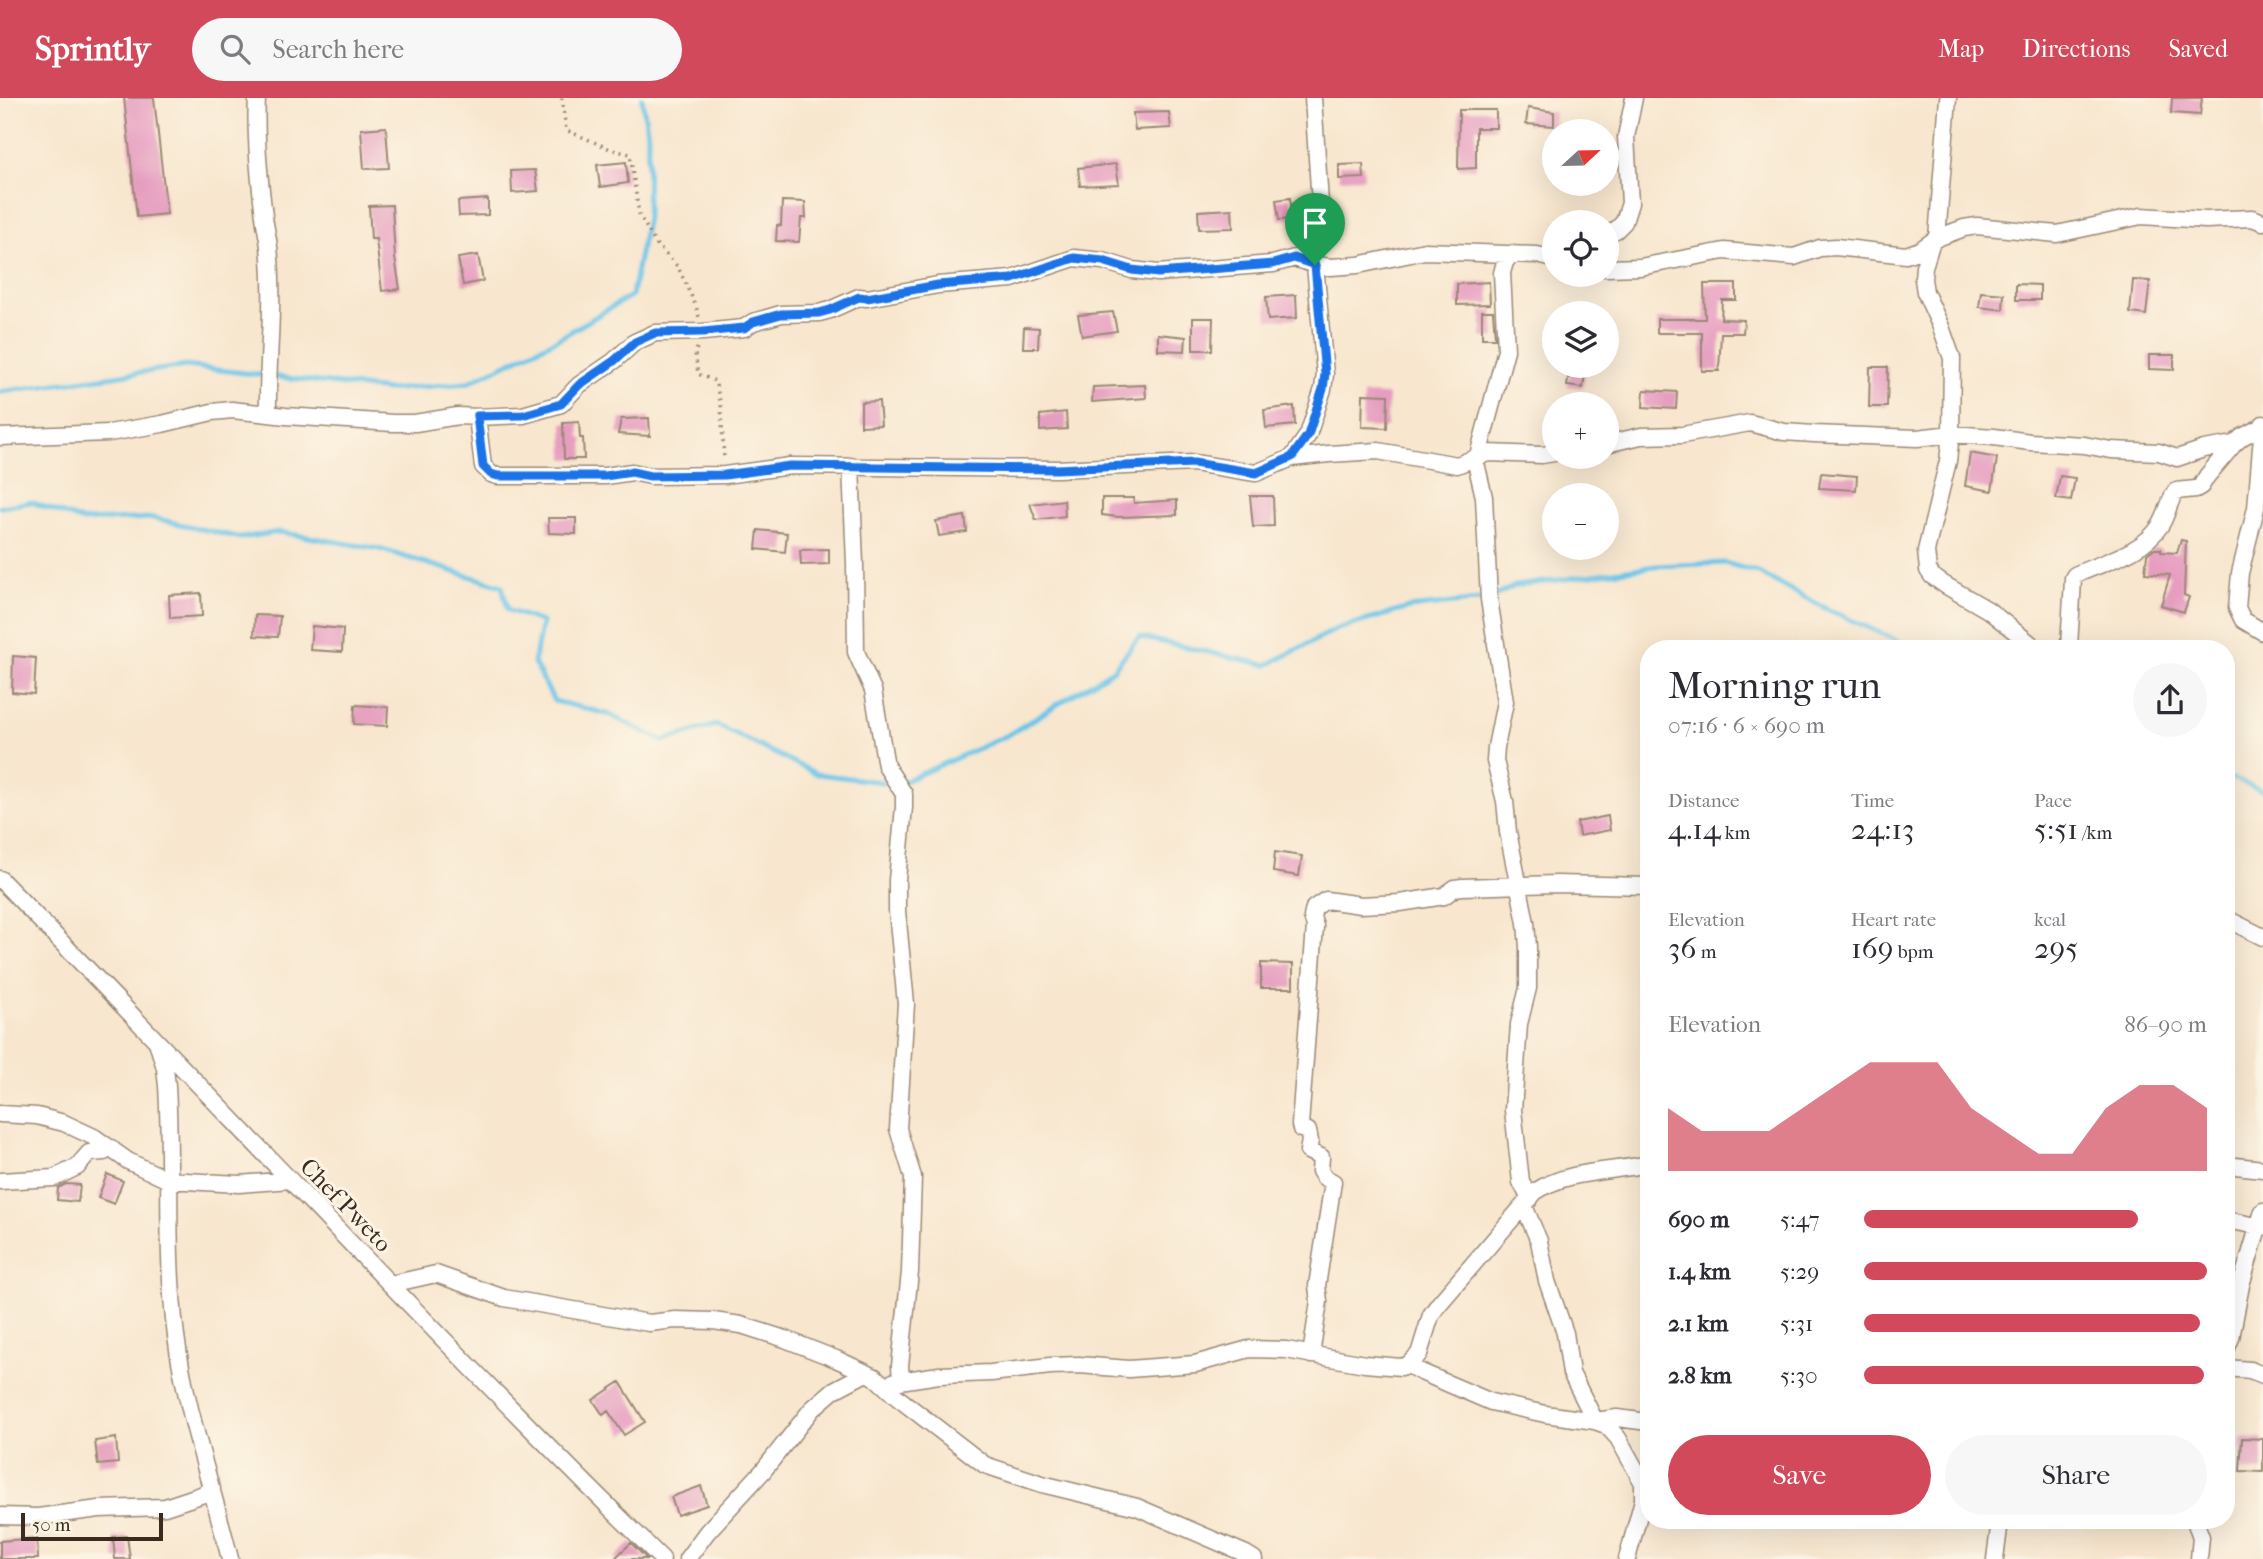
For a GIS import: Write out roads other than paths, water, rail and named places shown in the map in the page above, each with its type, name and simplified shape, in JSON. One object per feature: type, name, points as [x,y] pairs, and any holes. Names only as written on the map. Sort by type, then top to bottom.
[{"type":"street","points":[[257,98],[257,129],[270,259],[272,320],[267,371],[268,414]]},
{"type":"street","points":[[1292,457],[1308,435],[1323,389],[1325,374],[1311,237],[1320,204],[1313,98]]},
{"type":"street","points":[[1619,227],[1624,222],[1629,203],[1626,137],[1634,98]]},
{"type":"street","points":[[1948,98],[1934,241],[1923,279],[1925,292],[1952,358],[1948,461],[1926,551],[1928,570],[1932,576],[1988,610],[2026,640]]},
{"type":"street","points":[[1619,268],[1640,267],[1724,251],[1794,257],[1820,248],[1836,247],[1906,255],[1964,228],[1977,226],[2057,234],[2141,216],[2259,219]]},
{"type":"street","points":[[0,437],[109,433],[232,410],[393,423],[415,423],[457,416],[523,415],[561,404],[579,385],[614,361],[635,342],[655,333],[744,328],[753,322],[781,314],[830,310],[859,297],[867,298],[938,285],[1012,279],[1074,258],[1103,261],[1132,270],[1158,273],[1273,264],[1294,258],[1331,267],[1358,265],[1425,251],[1542,256]]},
{"type":"street","points":[[1537,255],[1542,253]]},
{"type":"street","points":[[1906,255],[1923,279]]},
{"type":"street","points":[[1510,256],[1502,273],[1506,350],[1476,463],[1484,497],[1489,600],[1505,702],[1495,761],[1504,794],[1508,832],[1525,923],[1529,976],[1519,1024],[1513,1110],[1521,1182],[1539,1241],[1547,1281],[1565,1333],[1571,1373],[1595,1421]]},
{"type":"street","points":[[477,416],[483,466],[491,474],[498,476],[605,476],[632,472],[650,476],[725,475],[790,466],[1057,469],[1194,463],[1256,473],[1292,457],[1378,451],[1457,465],[1488,453],[1542,455]]},
{"type":"street","points":[[1619,441],[1641,436],[1682,435],[1750,423],[1784,432],[1917,438],[1951,434],[2084,445],[2111,450],[2160,452],[2177,458],[2204,449],[2234,444]]},
{"type":"street","points":[[2068,640],[2075,575],[2144,544],[2168,513],[2174,493],[2201,486],[2234,444],[2263,425]]},
{"type":"street","points":[[2263,425],[2256,508],[2240,573],[2237,608],[2243,620],[2263,632]]},
{"type":"street","points":[[851,466],[856,652],[873,690],[886,766],[904,794],[897,911],[906,1004],[898,1129],[913,1177],[910,1272],[900,1366],[901,1380]]},
{"type":"street","name":"Chef Pweto","points":[[0,879],[576,1475],[663,1559]]},
{"type":"street","points":[[1311,1354],[1319,1301],[1317,1286],[1333,1182],[1321,1175],[1321,1157],[1308,1151],[1310,1136],[1300,1125],[1315,926],[1312,917],[1314,908],[1326,900],[1361,905],[1400,903],[1444,896],[1455,888],[1556,884],[1640,886]]},
{"type":"street","points":[[2235,923],[2263,937]]},
{"type":"street","points":[[156,1040],[165,1068],[167,1086],[168,1180],[176,1338],[191,1409],[230,1559]]},
{"type":"street","points":[[0,1114],[37,1116],[64,1123],[93,1137],[128,1161],[168,1180],[239,1184],[290,1180]]},
{"type":"street","points":[[0,1181],[54,1178],[77,1167],[89,1153],[111,1149]]},
{"type":"street","points":[[1408,1365],[1422,1348],[1431,1315],[1475,1260],[1544,1186],[1570,1177],[1640,1165]]},
{"type":"street","points":[[2235,1166],[2263,1168]]},
{"type":"street","points":[[2235,1220],[2262,1221],[2241,1285],[2235,1317]]},
{"type":"street","points":[[391,1284],[436,1274],[504,1298],[605,1317],[649,1323],[696,1320],[741,1325],[785,1339],[866,1373],[884,1384],[898,1398],[985,1465],[1042,1484],[1137,1507],[1254,1559]]},
{"type":"street","points":[[884,1384],[901,1380],[1050,1366],[1129,1369],[1195,1364],[1249,1349],[1286,1350],[1389,1367],[1408,1365],[1491,1402],[1606,1425],[1618,1438],[1640,1478]]},
{"type":"street","points":[[2235,1369],[2263,1375]]},
{"type":"street","points":[[687,1559],[707,1532],[764,1471],[812,1409],[834,1390],[866,1373]]},
{"type":"street","points":[[1595,1421],[1617,1418],[1640,1421]]},
{"type":"street","points":[[0,1516],[38,1517],[99,1509],[165,1507],[212,1489]]},
{"type":"street","points":[[1627,1559],[1640,1511]]},
{"type":"street","points":[[1995,1559],[1999,1529]]},
{"type":"street","points":[[2198,1529],[2201,1537],[2199,1559]]},
{"type":"waterway","points":[[0,392],[186,366],[387,390],[467,383],[558,339],[632,295],[647,217],[648,136],[642,98]]},
{"type":"waterway","points":[[0,507],[31,502],[83,521],[153,518],[241,538],[279,532],[379,549],[502,586],[508,610],[542,622],[534,663],[554,701],[608,714],[663,741],[716,725],[817,774],[898,784],[1008,735],[1113,670],[1139,637],[1267,665],[1337,629],[1409,608],[1489,599],[1515,586],[1655,566],[1725,563],[1757,572],[1825,608],[1895,640]]},
{"type":"waterway","points":[[2235,780],[2263,791]]}]
